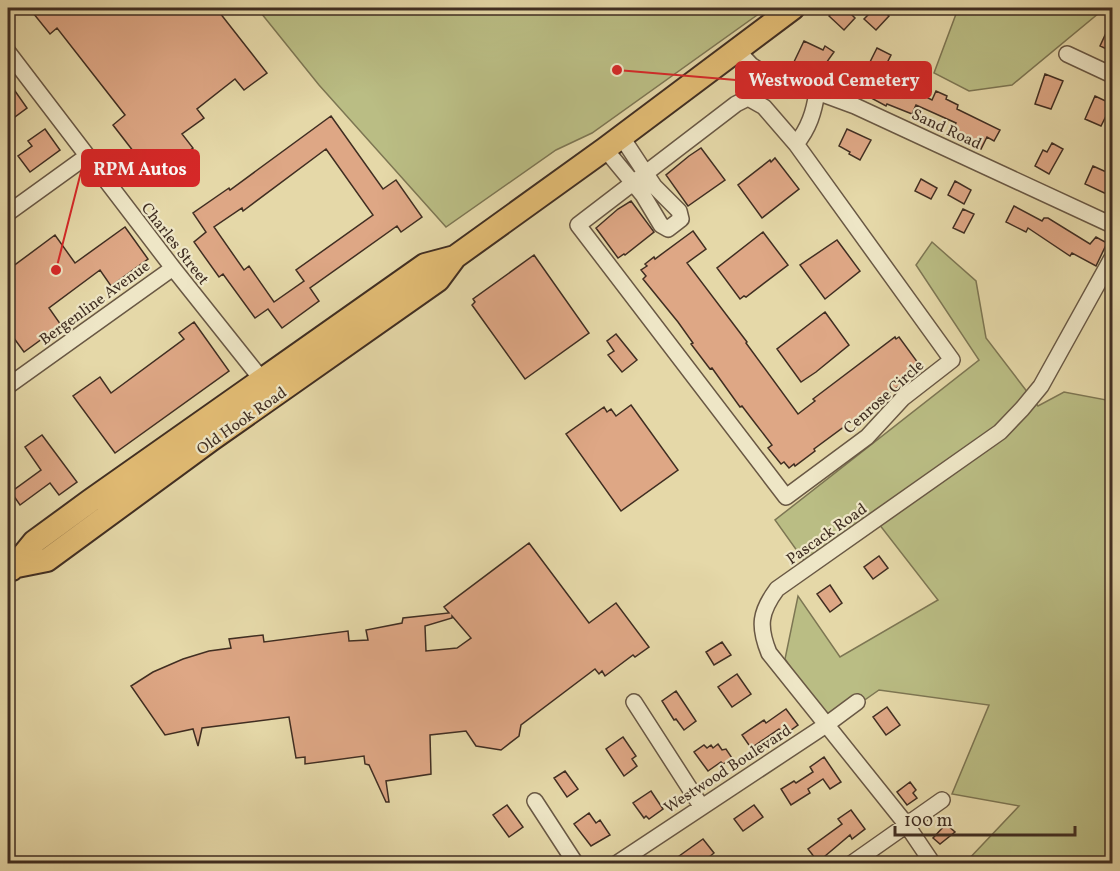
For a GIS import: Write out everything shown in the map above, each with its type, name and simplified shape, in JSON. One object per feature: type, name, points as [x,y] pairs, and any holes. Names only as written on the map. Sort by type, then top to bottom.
[{"type":"main road","name":"Old Hook Road","points":[[11,564],[47,560],[212,439],[269,388],[425,265],[454,257],[613,143],[793,8]]},
{"type":"street","name":"Sand Road","points":[[737,50],[751,65],[776,81],[818,92],[855,106],[1113,225]]},
{"type":"street","name":"Charles Street","points":[[8,52],[172,268],[269,388]]},
{"type":"street","points":[[1067,54],[1113,75]]},
{"type":"street","points":[[796,144],[805,132],[814,111],[818,92]]},
{"type":"street","name":"Cenrose Circle","points":[[748,98],[764,107],[796,144],[952,360],[903,398],[867,437],[786,497],[578,225],[639,178],[736,104],[748,98]]},
{"type":"street","points":[[613,143],[639,178]]},
{"type":"street","points":[[8,213],[87,156]]},
{"type":"street","name":"Pascack Road","points":[[933,864],[906,825],[769,653],[762,637],[762,620],[767,603],[777,589],[1000,432],[1041,386],[1113,258]]},
{"type":"street","name":"Bergenline Avenue","points":[[8,386],[172,268]]},
{"type":"street","points":[[634,702],[701,806]]},
{"type":"street","name":"Westwood Boulevard","points":[[616,864],[857,702]]},
{"type":"street","points":[[851,864],[942,800]]},
{"type":"street","points":[[535,801],[576,864]]},
{"type":"green space","points":[[257,8],[767,8],[592,133],[556,150],[446,227],[319,85]]},
{"type":"green space","points":[[952,8],[1105,8],[1012,85],[969,91],[934,73],[956,14]]},
{"type":"green space","points":[[932,242],[976,281],[986,338],[1038,406],[1064,392],[1112,401],[1112,863],[965,863],[1019,806],[952,794],[989,705],[879,690],[829,725],[785,659],[798,596],[840,657],[938,600],[872,515],[805,562],[775,520],[979,360],[916,265]]},
{"type":"building","points":[[29,8],[216,8],[267,73],[244,90],[235,79],[197,109],[204,118],[182,134],[193,148],[154,178],[113,125],[125,115],[57,28],[50,34]]},
{"type":"building","points":[[836,8],[845,8],[855,18],[844,30],[829,16]]},
{"type":"building","points":[[875,8],[880,8],[889,16],[876,30],[864,19]]},
{"type":"building","points":[[1106,33],[1113,37],[1113,52],[1100,46]]},
{"type":"building","points":[[804,41],[823,50],[825,46],[834,52],[819,73],[809,66],[806,72],[792,66]]},
{"type":"building","points":[[877,48],[891,55],[884,69],[901,78],[898,83],[932,100],[936,91],[947,96],[946,99],[958,105],[957,109],[1000,130],[994,141],[987,137],[981,149],[951,135],[956,123],[916,105],[912,114],[887,104],[886,106],[847,85],[855,70],[864,74]]},
{"type":"building","points":[[1045,74],[1063,81],[1051,109],[1035,104]]},
{"type":"building","points":[[8,81],[27,108],[8,122]]},
{"type":"building","points":[[1095,96],[1112,104],[1101,126],[1085,119]]},
{"type":"building","points":[[331,116],[383,189],[396,180],[422,217],[401,232],[397,226],[310,288],[319,301],[282,328],[268,309],[255,318],[223,274],[219,277],[194,242],[206,232],[193,213],[229,188],[230,190]],"holes":[[[326,149],[373,215],[296,270],[304,281],[274,302],[249,266],[244,270],[214,227],[242,208],[243,211]]]},
{"type":"building","points":[[45,129],[60,150],[30,172],[18,156],[32,146],[28,141]]},
{"type":"building","points":[[847,129],[871,140],[860,160],[839,146]]},
{"type":"building","points":[[1052,143],[1063,149],[1049,174],[1035,166],[1043,150],[1047,152]]},
{"type":"building","points":[[701,148],[725,180],[688,206],[666,175]]},
{"type":"building","points":[[775,158],[799,189],[762,218],[738,185]]},
{"type":"building","points":[[1093,166],[1113,175],[1113,197],[1085,184]]},
{"type":"building","points":[[921,179],[937,188],[931,199],[915,191]]},
{"type":"building","points":[[955,181],[971,190],[964,204],[948,195]]},
{"type":"building","points":[[631,201],[654,232],[618,258],[596,228]]},
{"type":"building","points":[[1014,206],[1042,221],[1048,218],[1090,244],[1096,237],[1107,243],[1096,266],[1072,253],[1070,256],[1028,228],[1026,232],[1006,222]]},
{"type":"building","points":[[963,209],[974,214],[964,233],[953,228]]},
{"type":"building","points":[[125,227],[148,259],[111,286],[100,270],[49,308],[61,325],[24,352],[8,330],[8,270],[55,235],[75,263]]},
{"type":"building","points":[[693,231],[706,249],[687,263],[798,414],[815,401],[813,399],[895,337],[896,339],[899,337],[921,367],[916,371],[918,372],[814,449],[815,451],[795,466],[794,464],[789,468],[784,462],[781,464],[768,448],[772,445],[742,406],[740,407],[712,368],[710,369],[678,322],[643,279],[646,276],[641,270],[647,266],[645,264]]},
{"type":"building","points":[[763,232],[788,265],[746,297],[740,299],[717,268]]},
{"type":"building","points":[[837,240],[860,271],[825,299],[800,265]]},
{"type":"building","points":[[534,255],[589,333],[525,379],[472,305],[475,302],[473,299]]},
{"type":"building","points":[[825,312],[849,345],[801,382],[777,349]]},
{"type":"building","points":[[194,322],[229,371],[115,453],[73,396],[100,377],[111,393],[184,339],[179,333]]},
{"type":"building","points":[[616,334],[637,360],[622,372],[608,355],[614,351],[607,341]]},
{"type":"building","points":[[631,405],[678,470],[621,511],[566,434],[604,407],[607,412],[611,409],[616,416]]},
{"type":"building","points":[[42,435],[77,482],[59,495],[50,483],[20,505],[11,492],[41,470],[25,447]]},
{"type":"building","points":[[529,543],[589,623],[616,603],[649,647],[635,657],[633,655],[605,676],[602,671],[599,674],[595,669],[521,725],[519,736],[501,750],[476,746],[466,731],[430,735],[431,774],[386,781],[389,802],[386,802],[369,765],[365,764],[364,756],[305,764],[305,757],[296,758],[289,717],[202,728],[198,746],[193,729],[165,735],[131,686],[153,672],[183,659],[209,651],[231,648],[229,639],[263,635],[264,642],[348,631],[349,641],[368,640],[366,630],[402,623],[403,618],[449,613],[444,607]],"holes":[[[452,616],[471,638],[457,648],[426,651],[425,626],[452,618]]]},
{"type":"building","points":[[879,556],[888,568],[873,579],[864,567]]},
{"type":"building","points":[[830,585],[842,603],[830,612],[817,594]]},
{"type":"building","points":[[722,642],[731,655],[714,665],[706,652]]},
{"type":"building","points":[[737,674],[751,694],[732,707],[718,687]]},
{"type":"building","points":[[676,691],[696,721],[684,730],[676,719],[674,720],[662,701]]},
{"type":"building","points":[[887,707],[900,725],[886,735],[873,717]]},
{"type":"building","points":[[786,709],[798,725],[784,735],[779,729],[751,748],[742,735],[764,720],[766,723]]},
{"type":"building","points":[[623,737],[636,756],[632,759],[637,766],[624,776],[606,749]]},
{"type":"building","points":[[718,744],[722,750],[726,749],[732,758],[708,771],[694,752],[704,745],[707,748],[711,745],[713,748]]},
{"type":"building","points":[[824,757],[841,782],[830,789],[823,779],[808,789],[810,793],[791,805],[781,789],[813,772],[810,767]]},
{"type":"building","points":[[565,771],[578,789],[567,797],[554,778]]},
{"type":"building","points":[[910,782],[916,790],[913,793],[917,798],[907,805],[897,792]]},
{"type":"building","points":[[651,791],[663,809],[649,819],[646,816],[644,818],[633,803]]},
{"type":"building","points":[[507,805],[523,827],[509,837],[493,815]]},
{"type":"building","points":[[754,805],[763,817],[743,831],[734,819]]},
{"type":"building","points":[[851,810],[865,829],[852,839],[850,835],[818,862],[808,849],[842,824],[838,819]]},
{"type":"building","points":[[589,813],[596,823],[600,820],[610,835],[591,846],[574,824]]},
{"type":"building","points":[[946,824],[955,832],[940,844],[933,838]]},
{"type":"building","points":[[703,839],[714,853],[703,862],[701,858],[694,864],[668,864]]},
{"type":"place","name":"Westwood Cemetery","points":[[617,70]]},
{"type":"place","name":"RPM Autos","points":[[56,270]]}]
